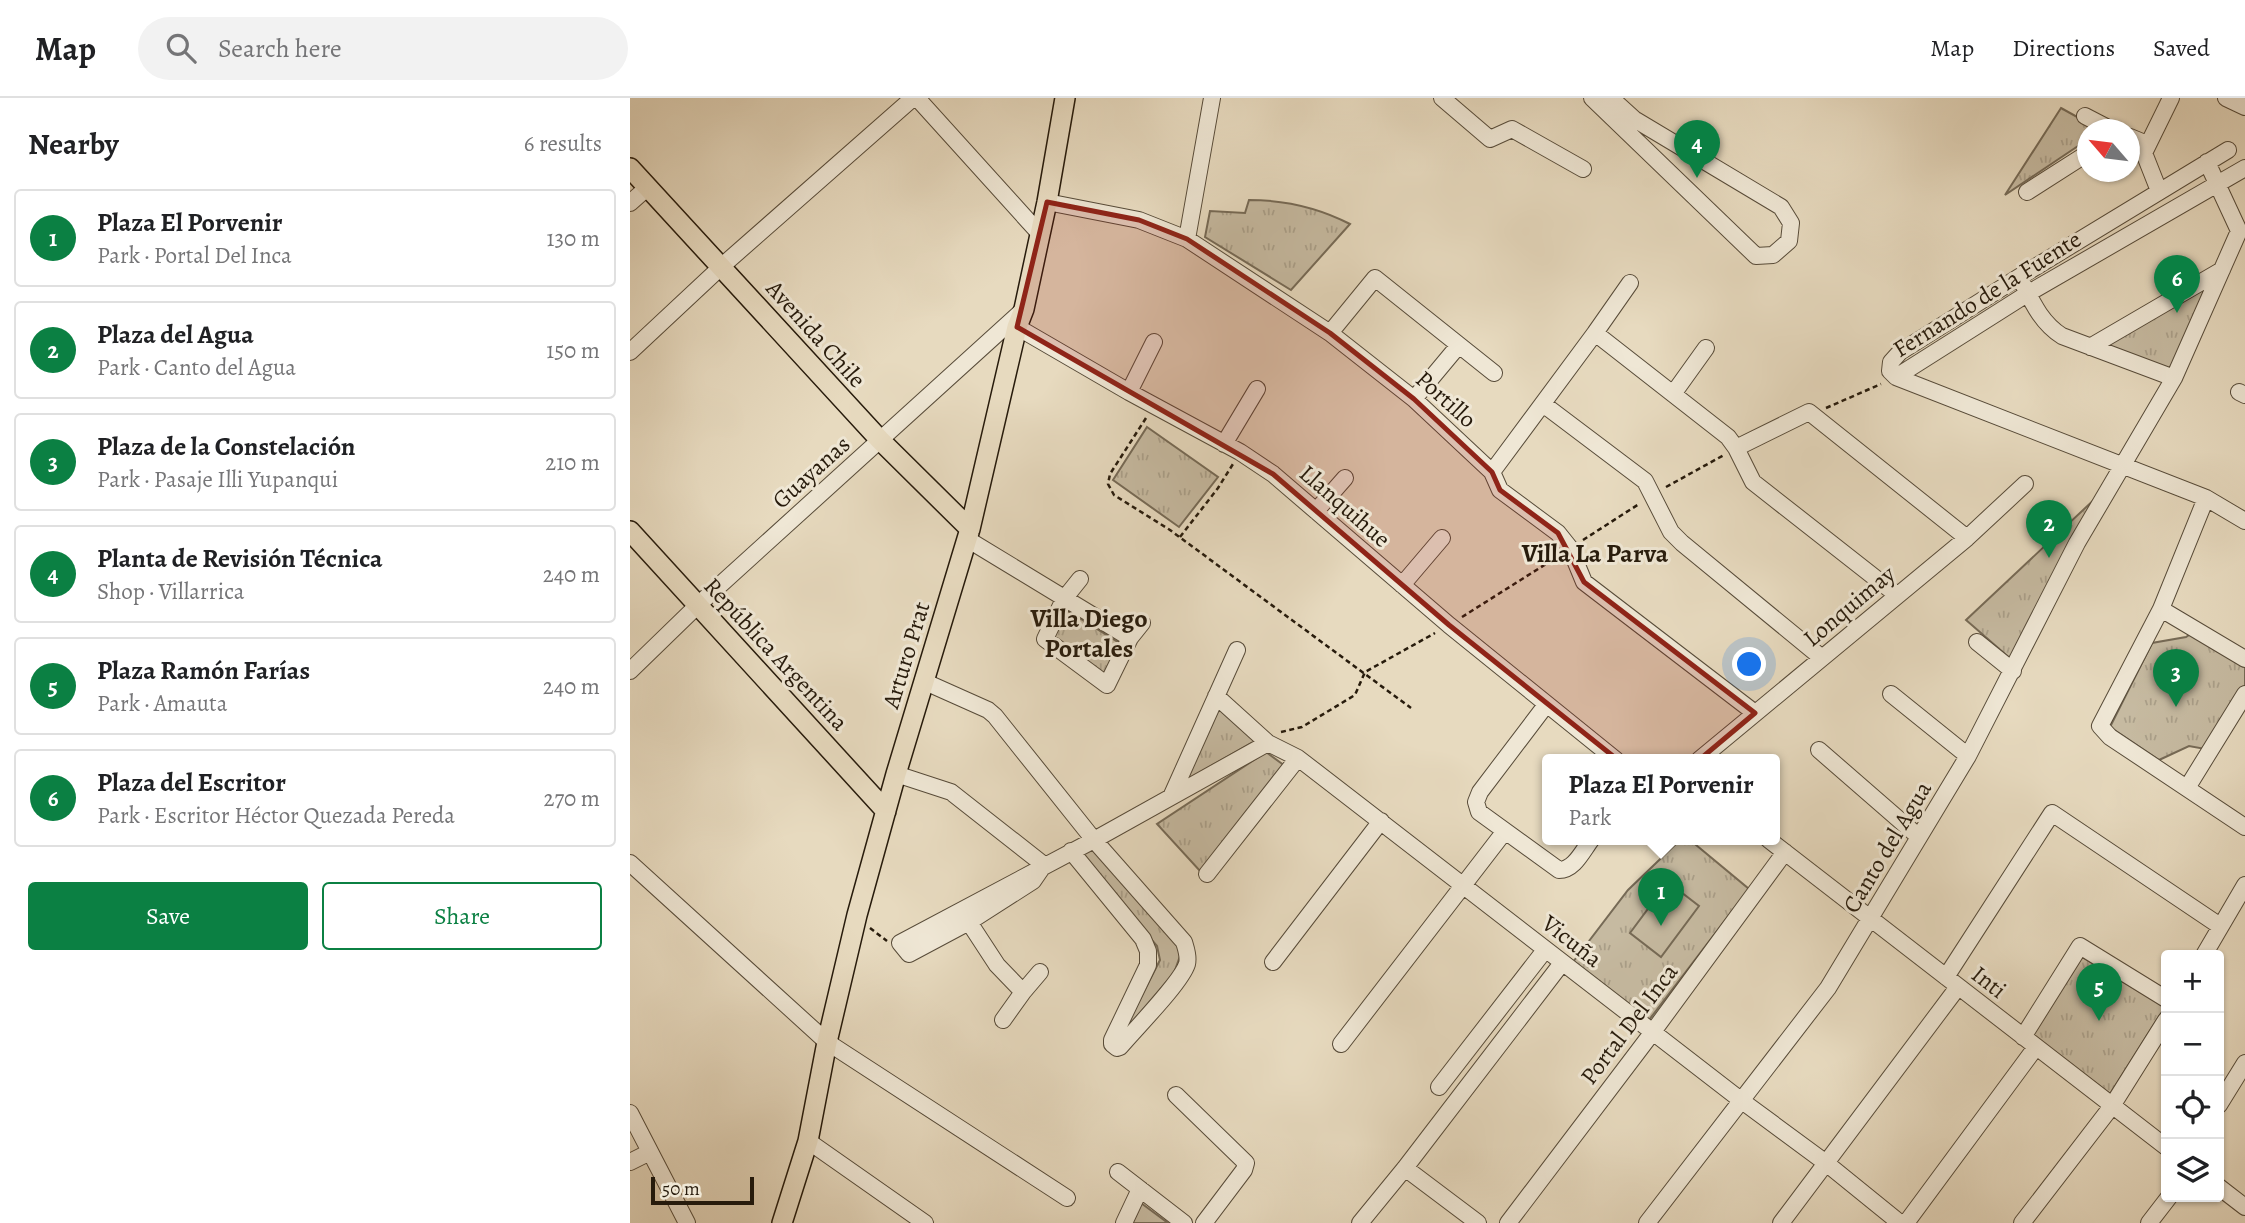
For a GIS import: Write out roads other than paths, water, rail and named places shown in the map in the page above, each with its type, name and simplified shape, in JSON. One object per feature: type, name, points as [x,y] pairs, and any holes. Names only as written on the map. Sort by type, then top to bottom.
[{"type":"main road","name":"Arturo Prat","points":[[782,1223],[807,1141],[857,915],[968,534],[1040,234],[1065,98]]},
{"type":"main road","name":"Avenida Chile","points":[[630,167],[968,534]]},
{"type":"main road","name":"República Argentina","points":[[630,531],[886,811]]},
{"type":"street","points":[[630,352],[722,267],[915,98],[1040,234]]},
{"type":"street","points":[[1187,239],[1212,98]]},
{"type":"street","points":[[1442,98],[1490,139],[1512,129],[1583,169]]},
{"type":"street","points":[[1592,98],[1756,256],[1773,255],[1789,241],[1791,223],[1781,207],[1634,120],[1611,98]]},
{"type":"street","points":[[2159,191],[2144,157],[2147,144],[2171,98]]},
{"type":"street","points":[[2226,98],[2245,107]]},
{"type":"street","points":[[2085,116],[2091,119]]},
{"type":"street","points":[[2140,141],[2147,144]]},
{"type":"street","name":"Fernando de la Fuente","points":[[2228,150],[1900,352],[1891,362],[1890,371],[1896,377],[2027,293],[2245,168]]},
{"type":"street","points":[[2027,192],[2077,160]]},
{"type":"street","name":"Canto del Agua","points":[[1647,1223],[1828,988],[1968,756],[2077,543],[2174,378],[2239,231],[2207,162]]},
{"type":"street","points":[[630,203],[648,187]]},
{"type":"street","name":"Portillo","points":[[1047,202],[1139,220],[1187,239],[1330,333],[1414,399],[1492,472],[1500,489],[1558,533],[1570,548],[1584,582],[1755,713]]},
{"type":"street","points":[[2090,347],[2222,270]]},
{"type":"street","points":[[2019,277],[2049,327],[2062,336],[2174,378]]},
{"type":"street","points":[[1330,333],[1375,278],[1494,373]]},
{"type":"street","points":[[1492,472],[1630,282]]},
{"type":"street","name":"Llanquihue","points":[[1020,318],[1129,393],[1240,452],[1273,474],[1449,625],[1608,754]]},
{"type":"street","name":"Guayanas","points":[[630,671],[698,605],[880,440],[1020,318]]},
{"type":"street","points":[[1595,333],[1728,437],[1737,448],[1753,482],[1897,595]]},
{"type":"street","points":[[1129,393],[1154,342]]},
{"type":"street","points":[[1414,399],[1459,345]]},
{"type":"street","points":[[1673,394],[1706,348]]},
{"type":"street","points":[[1896,377],[2206,498],[2245,521]]},
{"type":"street","points":[[1224,444],[1257,389]]},
{"type":"street","points":[[1543,404],[1645,481],[1654,494],[1671,532],[1822,658]]},
{"type":"street","points":[[1737,448],[1809,412],[1967,538]]},
{"type":"street","points":[[1316,511],[1345,478]]},
{"type":"street","name":"Lonquimay","points":[[1706,754],[1967,538],[2025,484]]},
{"type":"street","points":[[2206,498],[2161,609],[2100,726],[2110,737],[2245,827]]},
{"type":"street","points":[[968,534],[1064,599],[1130,638]]},
{"type":"street","points":[[1402,585],[1442,537]]},
{"type":"street","points":[[1080,579],[1064,599],[1045,639],[1107,685],[1130,638],[1142,623]]},
{"type":"street","points":[[2161,609],[2245,659]]},
{"type":"street","points":[[1977,642],[2012,671]]},
{"type":"street","points":[[1171,797],[1237,650]]},
{"type":"street","points":[[923,681],[988,710],[995,716],[1094,840],[1184,942],[1187,963],[1178,980],[1120,1047],[1114,1046],[1112,1041],[1148,965],[1149,951],[1143,939],[1071,851]]},
{"type":"street","points":[[1891,694],[1968,756]]},
{"type":"street","points":[[2187,788],[2245,694]]},
{"type":"street","name":"Vicuña","points":[[1216,696],[1264,740],[1298,758],[1381,821],[1545,950],[1826,1163],[1900,1223]]},
{"type":"street","points":[[1546,705],[1480,792],[1476,802],[1479,812],[1559,870],[1572,866],[1587,845]]},
{"type":"street","points":[[905,949],[965,916],[1044,865],[1171,797],[1264,740]]},
{"type":"street","points":[[1819,750],[1919,837]]},
{"type":"street","points":[[1207,874],[1298,758]]},
{"type":"street","points":[[896,774],[951,792],[1044,865]]},
{"type":"street","points":[[1781,1223],[1952,982],[2052,813],[2220,926]]},
{"type":"street","points":[[1273,962],[1381,821]]},
{"type":"street","points":[[1341,1044],[1504,831]]},
{"type":"street","name":"Inti","points":[[1776,845],[2161,1143]]},
{"type":"street","name":"Portal Del Inca","points":[[1508,1223],[1785,852]]},
{"type":"street","points":[[630,863],[827,1042],[1067,1198]]},
{"type":"street","points":[[2207,950],[2245,885]]},
{"type":"street","points":[[965,916],[997,965],[1023,992]]},
{"type":"street","points":[[2023,1037],[2080,946],[2161,996]]},
{"type":"street","points":[[1438,1087],[1545,950]]},
{"type":"street","points":[[1360,1223],[1562,963]]},
{"type":"street","points":[[1003,1020],[1040,972]]},
{"type":"street","points":[[2022,1223],[2112,1106],[2161,1028]]},
{"type":"street","points":[[1906,1223],[2036,1047]]},
{"type":"street","points":[[2224,1097],[2245,1063]]},
{"type":"street","points":[[1176,1095],[1246,1163],[1244,1170],[1205,1223]]},
{"type":"street","points":[[630,1113],[687,1223]]},
{"type":"street","points":[[807,1141],[925,1223]]},
{"type":"street","points":[[630,1162],[650,1152]]},
{"type":"street","points":[[1405,1168],[1478,1223]]},
{"type":"street","points":[[1118,1172],[1184,1223]]},
{"type":"street","points":[[1124,1223],[1140,1189]]},
{"type":"street","points":[[2224,1191],[2245,1207]]},
{"type":"street","points":[[2149,1223],[2165,1202]]},
{"type":"place","name":"Planta de Revisión Técnica","points":[[1697,178]]},
{"type":"place","name":"Plaza del Escritor","points":[[2177,313]]},
{"type":"place","name":"Plaza del Agua","points":[[2049,558]]},
{"type":"place","name":"Plaza de la Constelación","points":[[2176,707]]},
{"type":"place","name":"Plaza El Porvenir","points":[[1661,926]]},
{"type":"place","name":"Plaza Ramón Farías","points":[[2099,1021]]},
{"type":"district","name":"Villa La Parva","points":[[1595,553]]},
{"type":"district","name":"Villa Diego Portales","points":[[1089,633]]}]
